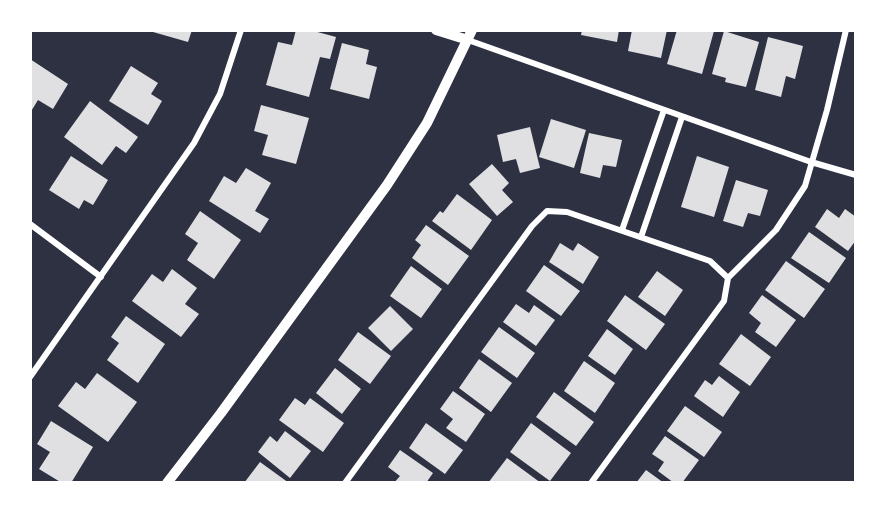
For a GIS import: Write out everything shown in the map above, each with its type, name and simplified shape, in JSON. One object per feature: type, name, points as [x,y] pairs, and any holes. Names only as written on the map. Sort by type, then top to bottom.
[{"type":"street","points":[[30,377],[194,142],[220,94],[241,30]]},
{"type":"street","points":[[436,30],[470,35],[682,117],[811,162],[856,175]]},
{"type":"street","points":[[591,483],[724,301],[728,278],[776,230],[804,186],[827,110],[846,30]]},
{"type":"street","points":[[167,483],[221,413],[387,184],[427,123],[470,35]]},
{"type":"street","points":[[622,230],[664,110]]},
{"type":"street","points":[[641,237],[682,117]]},
{"type":"street","points":[[345,483],[525,236],[547,210],[567,212],[710,261],[728,278]]},
{"type":"street","points":[[30,224],[101,277]]},
{"type":"building","points":[[146,30],[192,30],[188,42]]},
{"type":"building","points":[[296,30],[310,30],[336,37],[330,59],[320,57],[309,97],[266,85],[278,42],[292,45]]},
{"type":"building","points":[[582,30],[619,30],[617,42],[581,35]]},
{"type":"building","points":[[632,30],[667,30],[661,58],[628,51]]},
{"type":"building","points":[[677,30],[714,31],[702,74],[667,64]]},
{"type":"building","points":[[724,31],[759,42],[746,87],[725,82],[726,78],[712,74]]},
{"type":"building","points":[[768,37],[803,46],[795,79],[786,76],[781,97],[755,90]]},
{"type":"building","points":[[342,43],[369,50],[366,64],[377,67],[369,99],[330,89]]},
{"type":"building","points":[[30,59],[68,84],[53,109],[38,100],[30,113]]},
{"type":"building","points":[[131,66],[158,83],[151,94],[162,101],[148,125],[109,101]]},
{"type":"building","points":[[90,101],[138,137],[126,153],[116,146],[102,165],[64,137]]},
{"type":"building","points":[[261,105],[309,118],[296,164],[262,155],[268,135],[254,131]]},
{"type":"building","points":[[551,119],[586,130],[574,168],[539,157]]},
{"type":"building","points":[[530,127],[540,168],[520,173],[516,159],[503,162],[497,135]]},
{"type":"building","points":[[589,133],[622,140],[616,167],[603,165],[600,178],[580,173]]},
{"type":"building","points":[[71,156],[108,180],[93,205],[84,200],[79,209],[49,190]]},
{"type":"building","points":[[697,156],[729,167],[714,217],[681,207]]},
{"type":"building","points":[[492,164],[509,183],[502,190],[513,202],[497,216],[469,184]]},
{"type":"building","points":[[246,168],[271,183],[255,211],[269,219],[260,233],[209,201],[224,176],[236,183]]},
{"type":"building","points":[[736,180],[768,190],[760,216],[748,213],[743,227],[723,221]]},
{"type":"building","points":[[457,194],[492,220],[471,250],[432,221],[440,211],[443,213]]},
{"type":"building","points":[[827,209],[839,218],[845,209],[856,217],[856,240],[848,251],[815,227]]},
{"type":"building","points":[[200,211],[241,240],[214,279],[187,260],[198,243],[185,234]]},
{"type":"building","points":[[426,225],[469,256],[448,285],[412,258],[421,245],[415,240]]},
{"type":"building","points":[[809,232],[846,258],[829,283],[791,258]]},
{"type":"building","points":[[560,243],[573,251],[578,243],[599,257],[583,284],[549,262]]},
{"type":"building","points":[[786,261],[825,289],[804,318],[765,290]]},
{"type":"building","points":[[544,265],[580,291],[561,316],[526,291]]},
{"type":"building","points":[[411,266],[442,289],[421,318],[390,296]]},
{"type":"building","points":[[172,269],[197,288],[185,304],[199,314],[181,337],[132,301],[152,274],[163,282]]},
{"type":"building","points":[[657,271],[683,290],[665,316],[638,297]]},
{"type":"building","points":[[625,295],[665,324],[646,350],[607,321]]},
{"type":"building","points":[[762,295],[796,320],[776,347],[755,332],[761,323],[749,313]]},
{"type":"building","points":[[516,304],[529,313],[534,305],[555,320],[536,346],[503,322]]},
{"type":"building","points":[[390,306],[413,329],[391,351],[368,328]]},
{"type":"building","points":[[126,316],[165,344],[138,383],[107,360],[119,343],[111,337]]},
{"type":"building","points":[[499,327],[535,353],[517,378],[481,352]]},
{"type":"building","points":[[607,329],[633,349],[615,375],[588,356]]},
{"type":"building","points":[[358,332],[391,356],[370,384],[338,360]]},
{"type":"building","points":[[741,334],[771,357],[750,386],[719,364]]},
{"type":"building","points":[[479,359],[512,383],[491,412],[459,388]]},
{"type":"building","points":[[584,361],[615,383],[595,413],[564,391]]},
{"type":"building","points":[[335,368],[361,389],[342,414],[316,393]]},
{"type":"building","points":[[97,373],[137,402],[108,442],[58,406],[76,382],[85,389]]},
{"type":"building","points":[[719,376],[740,392],[723,417],[694,396],[705,380],[712,385]]},
{"type":"building","points":[[453,391],[485,414],[466,442],[446,428],[453,419],[440,409]]},
{"type":"building","points":[[554,392],[594,422],[576,446],[536,417]]},
{"type":"building","points":[[295,398],[305,405],[310,398],[344,423],[323,452],[279,420]]},
{"type":"building","points":[[685,406],[722,432],[704,457],[667,431]]},
{"type":"building","points":[[51,421],[93,447],[71,483],[62,483],[39,469],[50,452],[37,444]]},
{"type":"building","points":[[426,423],[463,450],[445,474],[409,448]]},
{"type":"building","points":[[531,423],[571,453],[550,481],[510,452]]},
{"type":"building","points":[[285,431],[311,451],[290,478],[258,452],[270,436],[277,442]]},
{"type":"building","points":[[665,436],[699,460],[682,483],[674,483],[658,471],[664,462],[652,454]]},
{"type":"building","points":[[400,450],[433,473],[426,483],[394,483],[400,476],[388,467]]},
{"type":"building","points":[[507,458],[541,483],[488,483]]},
{"type":"building","points":[[260,462],[289,483],[244,483]]},
{"type":"building","points":[[646,470],[664,483],[636,483]]}]
